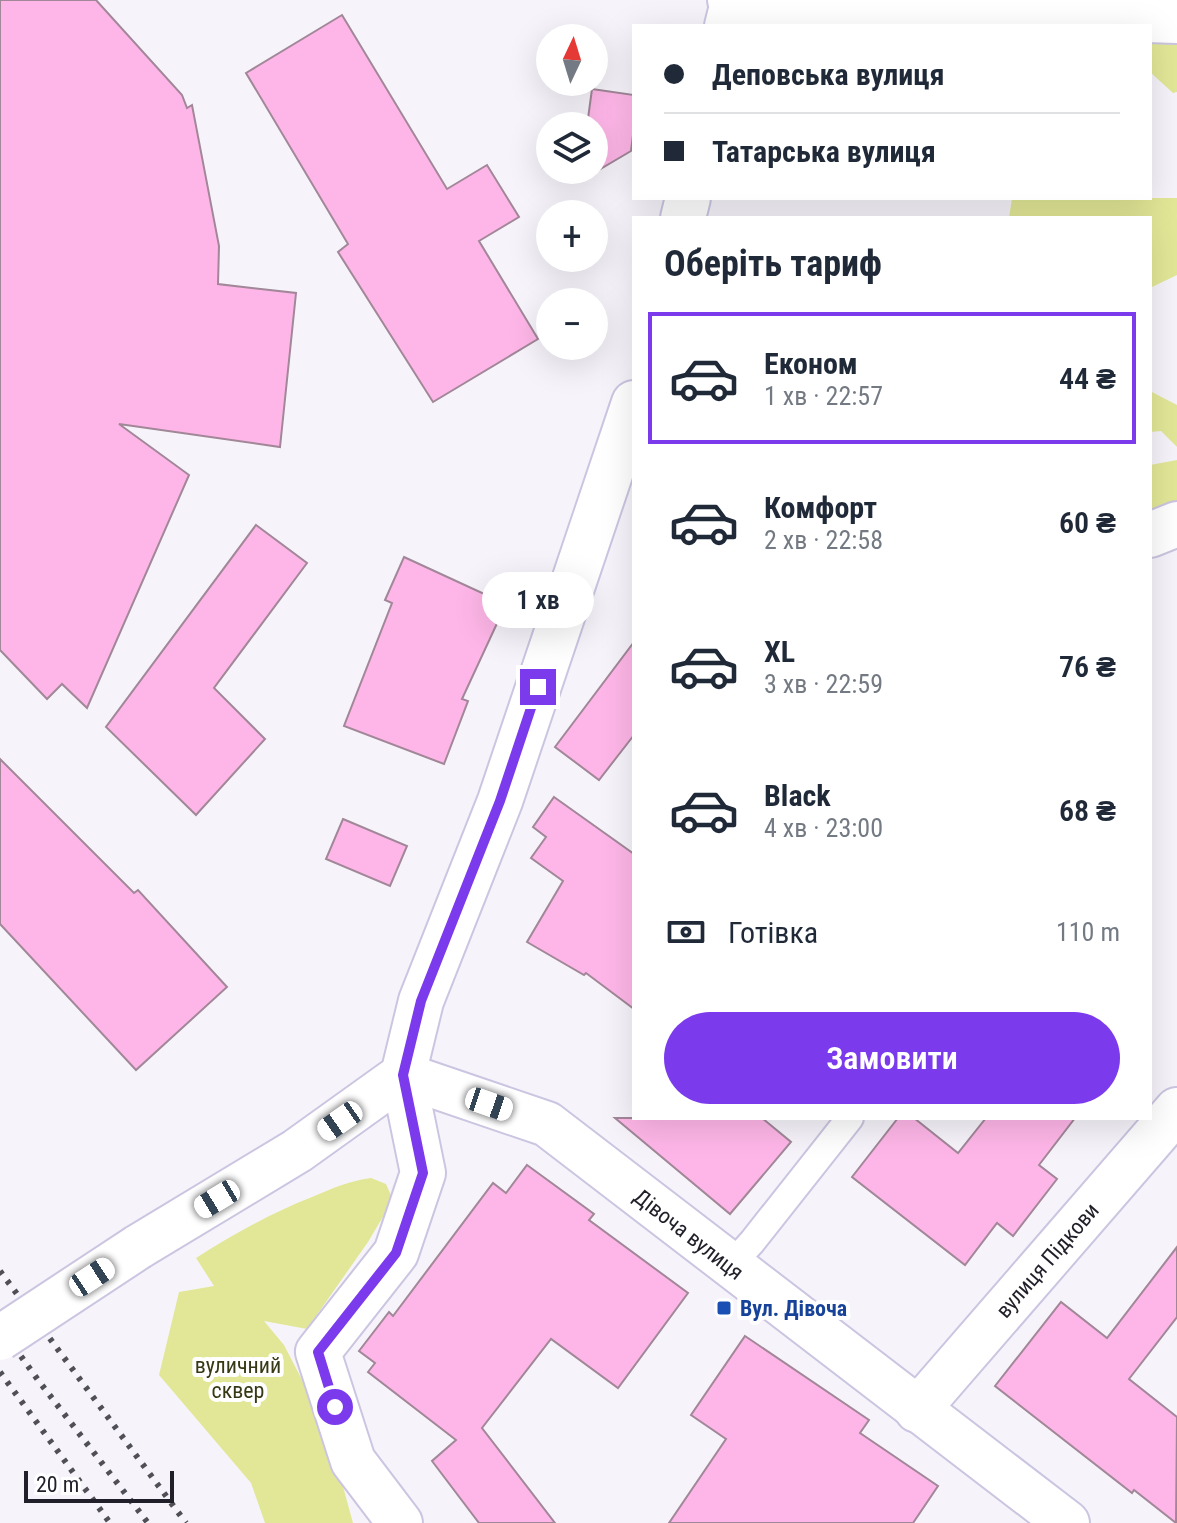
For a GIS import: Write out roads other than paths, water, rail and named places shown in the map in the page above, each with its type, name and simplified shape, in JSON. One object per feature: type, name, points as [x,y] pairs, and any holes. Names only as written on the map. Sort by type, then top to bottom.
[{"type":"main road","points":[[730,11],[1177,21]]},
{"type":"main road","points":[[400,1523],[353,1461],[318,1352],[396,1253],[423,1173],[403,1075],[421,1001],[500,801],[632,409]]},
{"type":"main road","points":[[1152,534],[1177,524]]},
{"type":"main road","points":[[0,1338],[138,1247],[297,1151],[403,1075]]},
{"type":"main road","name":"Дівоча вулиця","points":[[403,1075],[547,1124],[1067,1523]]},
{"type":"main road","name":"вулиця Підкови","points":[[917,1410],[1177,1110]]},
{"type":"lane","points":[[730,1266],[848,1120]]},
{"type":"railway","points":[[0,1271],[186,1523]]},
{"type":"railway","points":[[0,1327],[148,1523]]},
{"type":"railway","points":[[0,1372],[110,1523]]},
{"type":"place","name":"Вул. Дівоча","points":[[724,1308]]},
{"type":"park label","name":"вуличний сквер","points":[[238,1378]]}]
